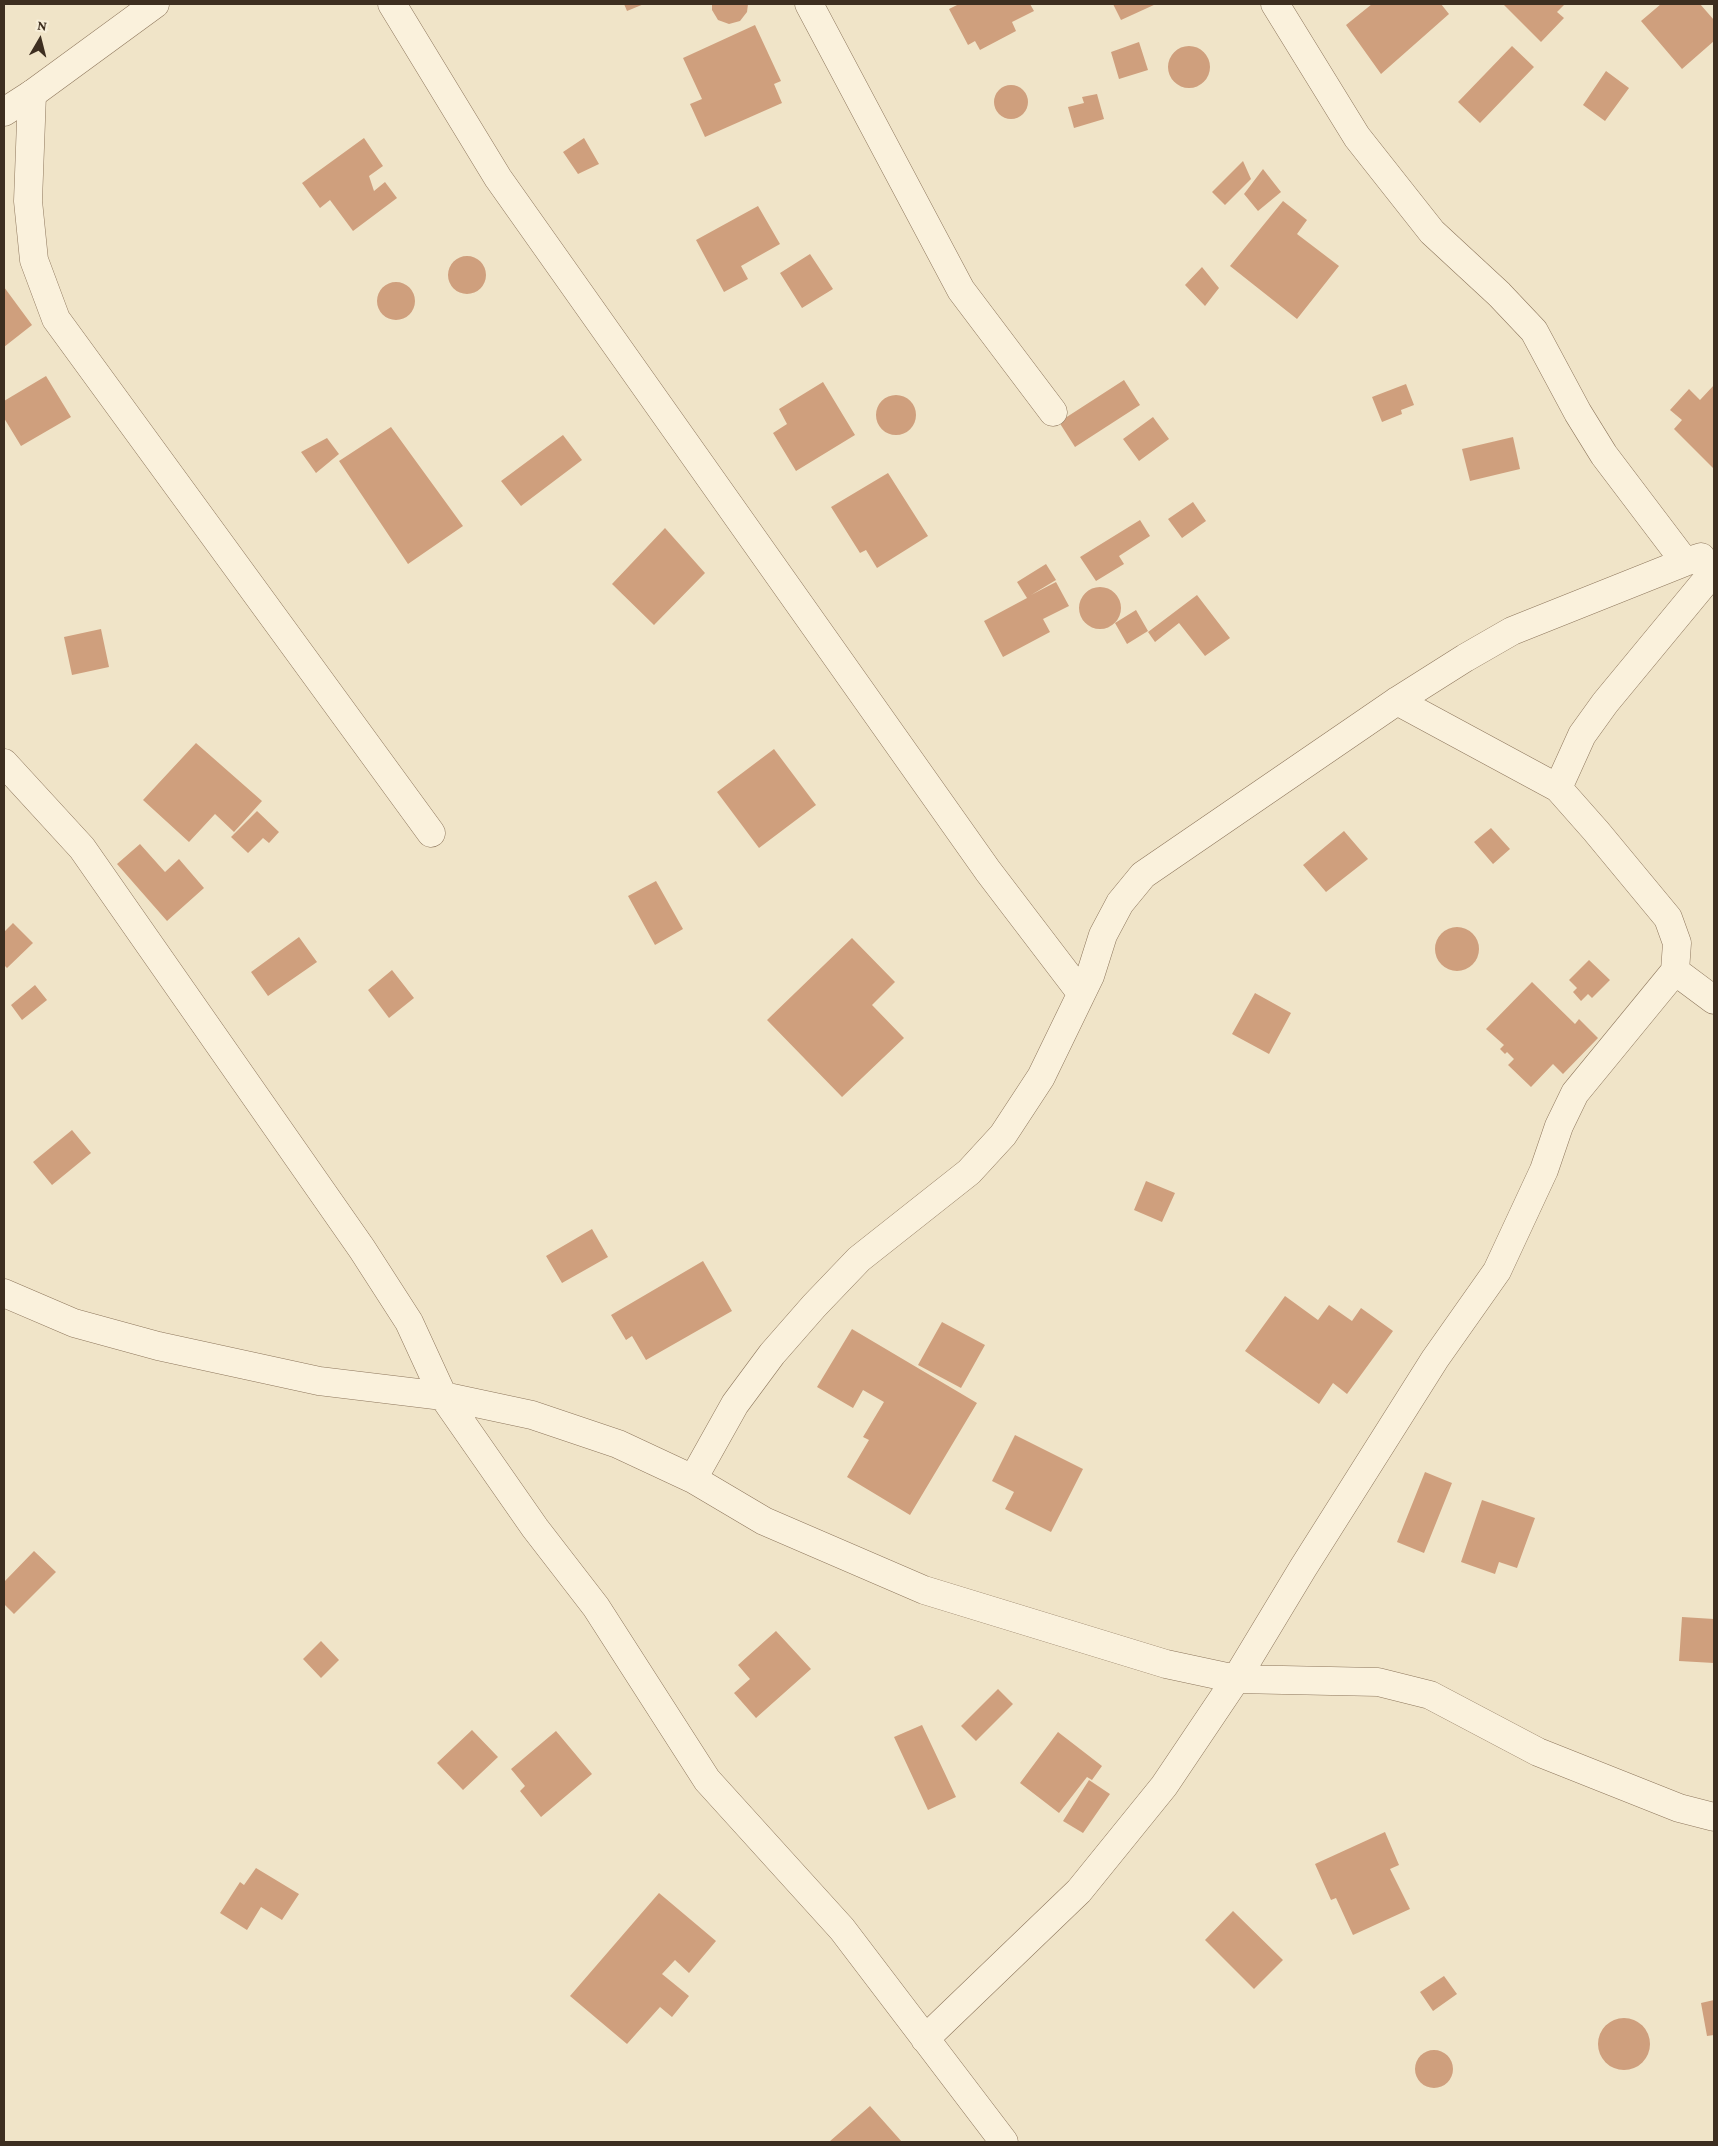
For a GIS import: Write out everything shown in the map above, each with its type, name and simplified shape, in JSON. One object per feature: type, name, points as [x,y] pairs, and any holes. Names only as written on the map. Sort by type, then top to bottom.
[{"type":"street","points":[[4,112],[32,94],[155,4]]},
{"type":"street","points":[[392,4],[498,178],[988,871],[1081,994]]},
{"type":"street","points":[[809,4],[961,290],[1053,412]]},
{"type":"street","points":[[1275,4],[1358,137],[1426,225],[1499,294],[1534,331],[1578,413],[1604,456],[1686,562]]},
{"type":"street","points":[[32,94],[28,201],[34,260],[56,319],[431,833]]},
{"type":"street","points":[[693,1479],[735,1404],[772,1354],[814,1306],[859,1259],[969,1172],[1003,1135],[1042,1077],[1090,976],[1103,935],[1120,903],[1144,875],[1397,701],[1512,631],[1714,552]]},
{"type":"street","points":[[1558,788],[1582,735],[1605,704],[1714,571]]},
{"type":"street","points":[[925,2039],[1079,1891],[1164,1786],[1236,1679],[1303,1568],[1435,1359],[1497,1271],[1544,1170],[1559,1126],[1576,1093],[1675,971],[1677,943],[1668,918],[1558,788],[1397,701]]},
{"type":"street","points":[[4,763],[82,848],[362,1249],[410,1322],[443,1396],[535,1528],[596,1607],[706,1780],[842,1929],[1004,2142]]},
{"type":"street","points":[[1675,971],[1714,1000]]},
{"type":"street","points":[[4,1293],[74,1323],[158,1346],[319,1381],[443,1396],[541,1418],[618,1444],[693,1479],[764,1521],[924,1590],[1166,1664],[1236,1679],[1378,1682],[1430,1695],[1538,1752],[1679,1808],[1714,1817]]},
{"type":"building","points":[[624,4],[644,4],[627,11]]},
{"type":"building","points":[[712,4],[748,4],[747,12],[740,21],[729,24],[718,20],[712,10]]},
{"type":"building","points":[[959,4],[1030,4],[1034,11],[1012,22],[1016,31],[980,50],[975,41],[968,45],[949,9]]},
{"type":"building","points":[[1113,4],[1156,4],[1121,20]]},
{"type":"building","points":[[1372,4],[1441,4],[1449,14],[1381,74],[1346,25]]},
{"type":"building","points":[[1503,4],[1565,4],[1557,12],[1564,18],[1541,42]]},
{"type":"building","points":[[1661,4],[1700,4],[1714,20],[1714,41],[1682,69],[1641,21]]},
{"type":"building","points":[[755,25],[781,81],[774,84],[782,103],[705,137],[690,104],[702,99],[683,58]]},
{"type":"building","points":[[1139,42],[1148,70],[1119,79],[1111,52]]},
{"type":"building","points":[[1193,46],[1201,49],[1207,55],[1210,67],[1207,79],[1201,85],[1185,88],[1177,85],[1171,79],[1168,63],[1171,55],[1177,49]]},
{"type":"building","points":[[1512,46],[1534,67],[1480,123],[1458,102]]},
{"type":"building","points":[[1606,71],[1629,88],[1605,121],[1583,105]]},
{"type":"building","points":[[1011,85],[1023,90],[1028,102],[1023,114],[1011,119],[999,114],[994,102],[999,90]]},
{"type":"building","points":[[1097,94],[1104,119],[1074,128],[1068,107],[1084,103],[1082,97]]},
{"type":"building","points":[[364,138],[383,166],[369,176],[374,191],[385,182],[397,198],[353,231],[330,200],[320,208],[302,183]]},
{"type":"building","points":[[584,138],[599,164],[578,174],[563,152]]},
{"type":"building","points":[[1243,161],[1251,179],[1225,205],[1212,192]]},
{"type":"building","points":[[1263,169],[1281,192],[1258,211],[1244,194]]},
{"type":"building","points":[[1283,201],[1307,220],[1297,234],[1339,266],[1297,319],[1230,266]]},
{"type":"building","points":[[758,206],[780,244],[741,266],[748,279],[724,292],[696,240]]},
{"type":"building","points":[[810,254],[833,289],[802,308],[780,273]]},
{"type":"building","points":[[467,256],[480,262],[486,275],[480,288],[467,294],[454,288],[448,275],[454,262]]},
{"type":"building","points":[[1202,267],[1219,288],[1205,306],[1185,285]]},
{"type":"building","points":[[396,282],[410,287],[415,301],[410,315],[396,320],[382,315],[377,301],[382,287]]},
{"type":"building","points":[[4,287],[32,325],[4,347]]},
{"type":"building","points":[[46,376],[71,417],[21,446],[4,418],[4,401]]},
{"type":"building","points":[[1124,380],[1140,405],[1075,447],[1059,422]]},
{"type":"building","points":[[823,382],[855,435],[796,471],[773,433],[787,424],[779,409]]},
{"type":"building","points":[[1406,384],[1414,405],[1401,410],[1402,414],[1382,422],[1372,397]]},
{"type":"building","points":[[1714,385],[1714,469],[1674,429],[1682,420],[1670,410],[1689,389],[1700,400]]},
{"type":"building","points":[[900,395],[907,398],[913,404],[916,415],[915,423],[907,432],[900,435],[892,435],[885,432],[877,423],[876,411],[879,404],[888,396]]},
{"type":"building","points":[[1153,417],[1169,439],[1139,461],[1123,439]]},
{"type":"building","points":[[391,427],[463,526],[408,564],[339,461]]},
{"type":"building","points":[[563,435],[582,460],[521,506],[501,481]]},
{"type":"building","points":[[1513,437],[1520,469],[1470,481],[1462,449]]},
{"type":"building","points":[[327,438],[339,454],[316,473],[301,452]]},
{"type":"building","points":[[888,473],[928,536],[877,568],[866,550],[860,553],[831,507]]},
{"type":"building","points":[[1193,502],[1206,521],[1182,538],[1168,519]]},
{"type":"building","points":[[1140,520],[1150,536],[1119,556],[1124,564],[1096,581],[1080,557]]},
{"type":"building","points":[[665,528],[705,573],[654,625],[612,584]]},
{"type":"building","points":[[1046,564],[1056,580],[1031,595],[1056,582],[1069,606],[1043,619],[1050,632],[1003,657],[984,621],[1027,598],[1017,582]]},
{"type":"building","points":[[1100,587],[1115,593],[1121,608],[1115,623],[1100,629],[1085,623],[1079,608],[1085,593]]},
{"type":"building","points":[[1197,595],[1230,638],[1205,656],[1179,623],[1155,642],[1148,632]]},
{"type":"building","points":[[1136,610],[1148,631],[1127,644],[1115,623]]},
{"type":"building","points":[[101,629],[109,667],[72,675],[64,637]]},
{"type":"building","points":[[196,743],[262,801],[234,832],[215,814],[189,842],[143,800]]},
{"type":"building","points":[[774,749],[816,805],[759,848],[717,792]]},
{"type":"building","points":[[257,811],[279,832],[269,843],[263,838],[248,853],[231,837]]},
{"type":"building","points":[[1491,828],[1510,849],[1493,864],[1474,842]]},
{"type":"building","points":[[1344,831],[1368,859],[1326,892],[1303,865]]},
{"type":"building","points":[[140,844],[165,872],[179,859],[204,888],[167,921],[117,864]]},
{"type":"building","points":[[656,881],[683,929],[655,945],[628,896]]},
{"type":"building","points":[[13,923],[33,943],[7,968],[4,965],[4,932]]},
{"type":"building","points":[[1457,927],[1469,931],[1475,937],[1479,949],[1475,961],[1469,967],[1457,971],[1445,967],[1439,961],[1435,949],[1439,937],[1445,931]]},
{"type":"building","points":[[299,937],[317,962],[268,996],[251,972]]},
{"type":"building","points":[[852,938],[895,982],[872,1005],[904,1038],[842,1097],[767,1020]]},
{"type":"building","points":[[1589,960],[1610,980],[1592,998],[1588,994],[1581,1001],[1573,992],[1577,988],[1569,980]]},
{"type":"building","points":[[392,970],[414,998],[389,1018],[368,990]]},
{"type":"building","points":[[1532,982],[1575,1024],[1579,1019],[1598,1038],[1563,1074],[1553,1064],[1531,1087],[1508,1065],[1514,1059],[1507,1052],[1505,1054],[1500,1049],[1504,1045],[1486,1029]]},
{"type":"building","points":[[35,985],[47,1000],[22,1020],[11,1005]]},
{"type":"building","points":[[1255,993],[1291,1013],[1269,1054],[1232,1034]]},
{"type":"building","points":[[72,1130],[91,1153],[52,1185],[33,1162]]},
{"type":"building","points":[[1146,1181],[1175,1193],[1162,1222],[1134,1210]]},
{"type":"building","points":[[592,1229],[608,1257],[562,1283],[546,1256]]},
{"type":"building","points":[[703,1261],[732,1311],[646,1360],[632,1336],[626,1340],[611,1315]]},
{"type":"building","points":[[1285,1296],[1318,1320],[1329,1305],[1352,1321],[1361,1308],[1393,1331],[1347,1394],[1333,1383],[1319,1404],[1245,1351]]},
{"type":"building","points":[[942,1322],[985,1345],[961,1388],[918,1365]]},
{"type":"building","points":[[852,1329],[977,1403],[910,1515],[847,1477],[869,1440],[863,1437],[884,1402],[863,1390],[853,1408],[817,1387]]},
{"type":"building","points":[[1015,1435],[1083,1469],[1051,1532],[1005,1509],[1014,1492],[992,1481]]},
{"type":"building","points":[[1425,1472],[1452,1483],[1424,1553],[1397,1542]]},
{"type":"building","points":[[1482,1500],[1535,1518],[1517,1568],[1499,1562],[1495,1574],[1461,1562]]},
{"type":"building","points":[[34,1551],[56,1572],[14,1614],[4,1604],[4,1582]]},
{"type":"building","points":[[1682,1617],[1714,1619],[1714,1663],[1679,1661]]},
{"type":"building","points":[[776,1631],[811,1669],[756,1718],[734,1693],[750,1679],[738,1665]]},
{"type":"building","points":[[321,1641],[339,1660],[321,1678],[303,1659]]},
{"type":"building","points":[[998,1689],[1013,1704],[976,1741],[961,1726]]},
{"type":"building","points":[[922,1725],[956,1797],[928,1810],[894,1737]]},
{"type":"building","points":[[472,1730],[498,1757],[463,1790],[437,1763]]},
{"type":"building","points":[[556,1731],[592,1774],[541,1817],[520,1791],[525,1786],[511,1769]]},
{"type":"building","points":[[1058,1732],[1102,1766],[1092,1780],[1087,1777],[1059,1813],[1020,1783]]},
{"type":"building","points":[[1089,1780],[1110,1794],[1083,1833],[1063,1821]]},
{"type":"building","points":[[1385,1832],[1399,1865],[1390,1869],[1410,1909],[1353,1935],[1336,1898],[1331,1900],[1315,1864]]},
{"type":"building","points":[[256,1868],[299,1894],[282,1920],[261,1907],[247,1930],[220,1913],[240,1882],[244,1885]]},
{"type":"building","points":[[659,1893],[716,1941],[689,1973],[675,1960],[662,1974],[689,1996],[672,2017],[660,2007],[627,2044],[570,1996]]},
{"type":"building","points":[[1233,1911],[1283,1960],[1254,1989],[1205,1940]]},
{"type":"building","points":[[1444,1976],[1457,1994],[1433,2011],[1420,1992]]},
{"type":"building","points":[[1714,2000],[1714,2035],[1707,2036],[1701,2003]]},
{"type":"building","points":[[1624,2018],[1638,2022],[1646,2030],[1650,2044],[1646,2058],[1638,2066],[1624,2070],[1610,2066],[1602,2058],[1598,2044],[1602,2030],[1610,2022]]},
{"type":"building","points":[[1434,2050],[1448,2055],[1453,2069],[1448,2083],[1434,2088],[1420,2083],[1415,2069],[1420,2055]]},
{"type":"building","points":[[870,2106],[902,2142],[829,2142]]}]
